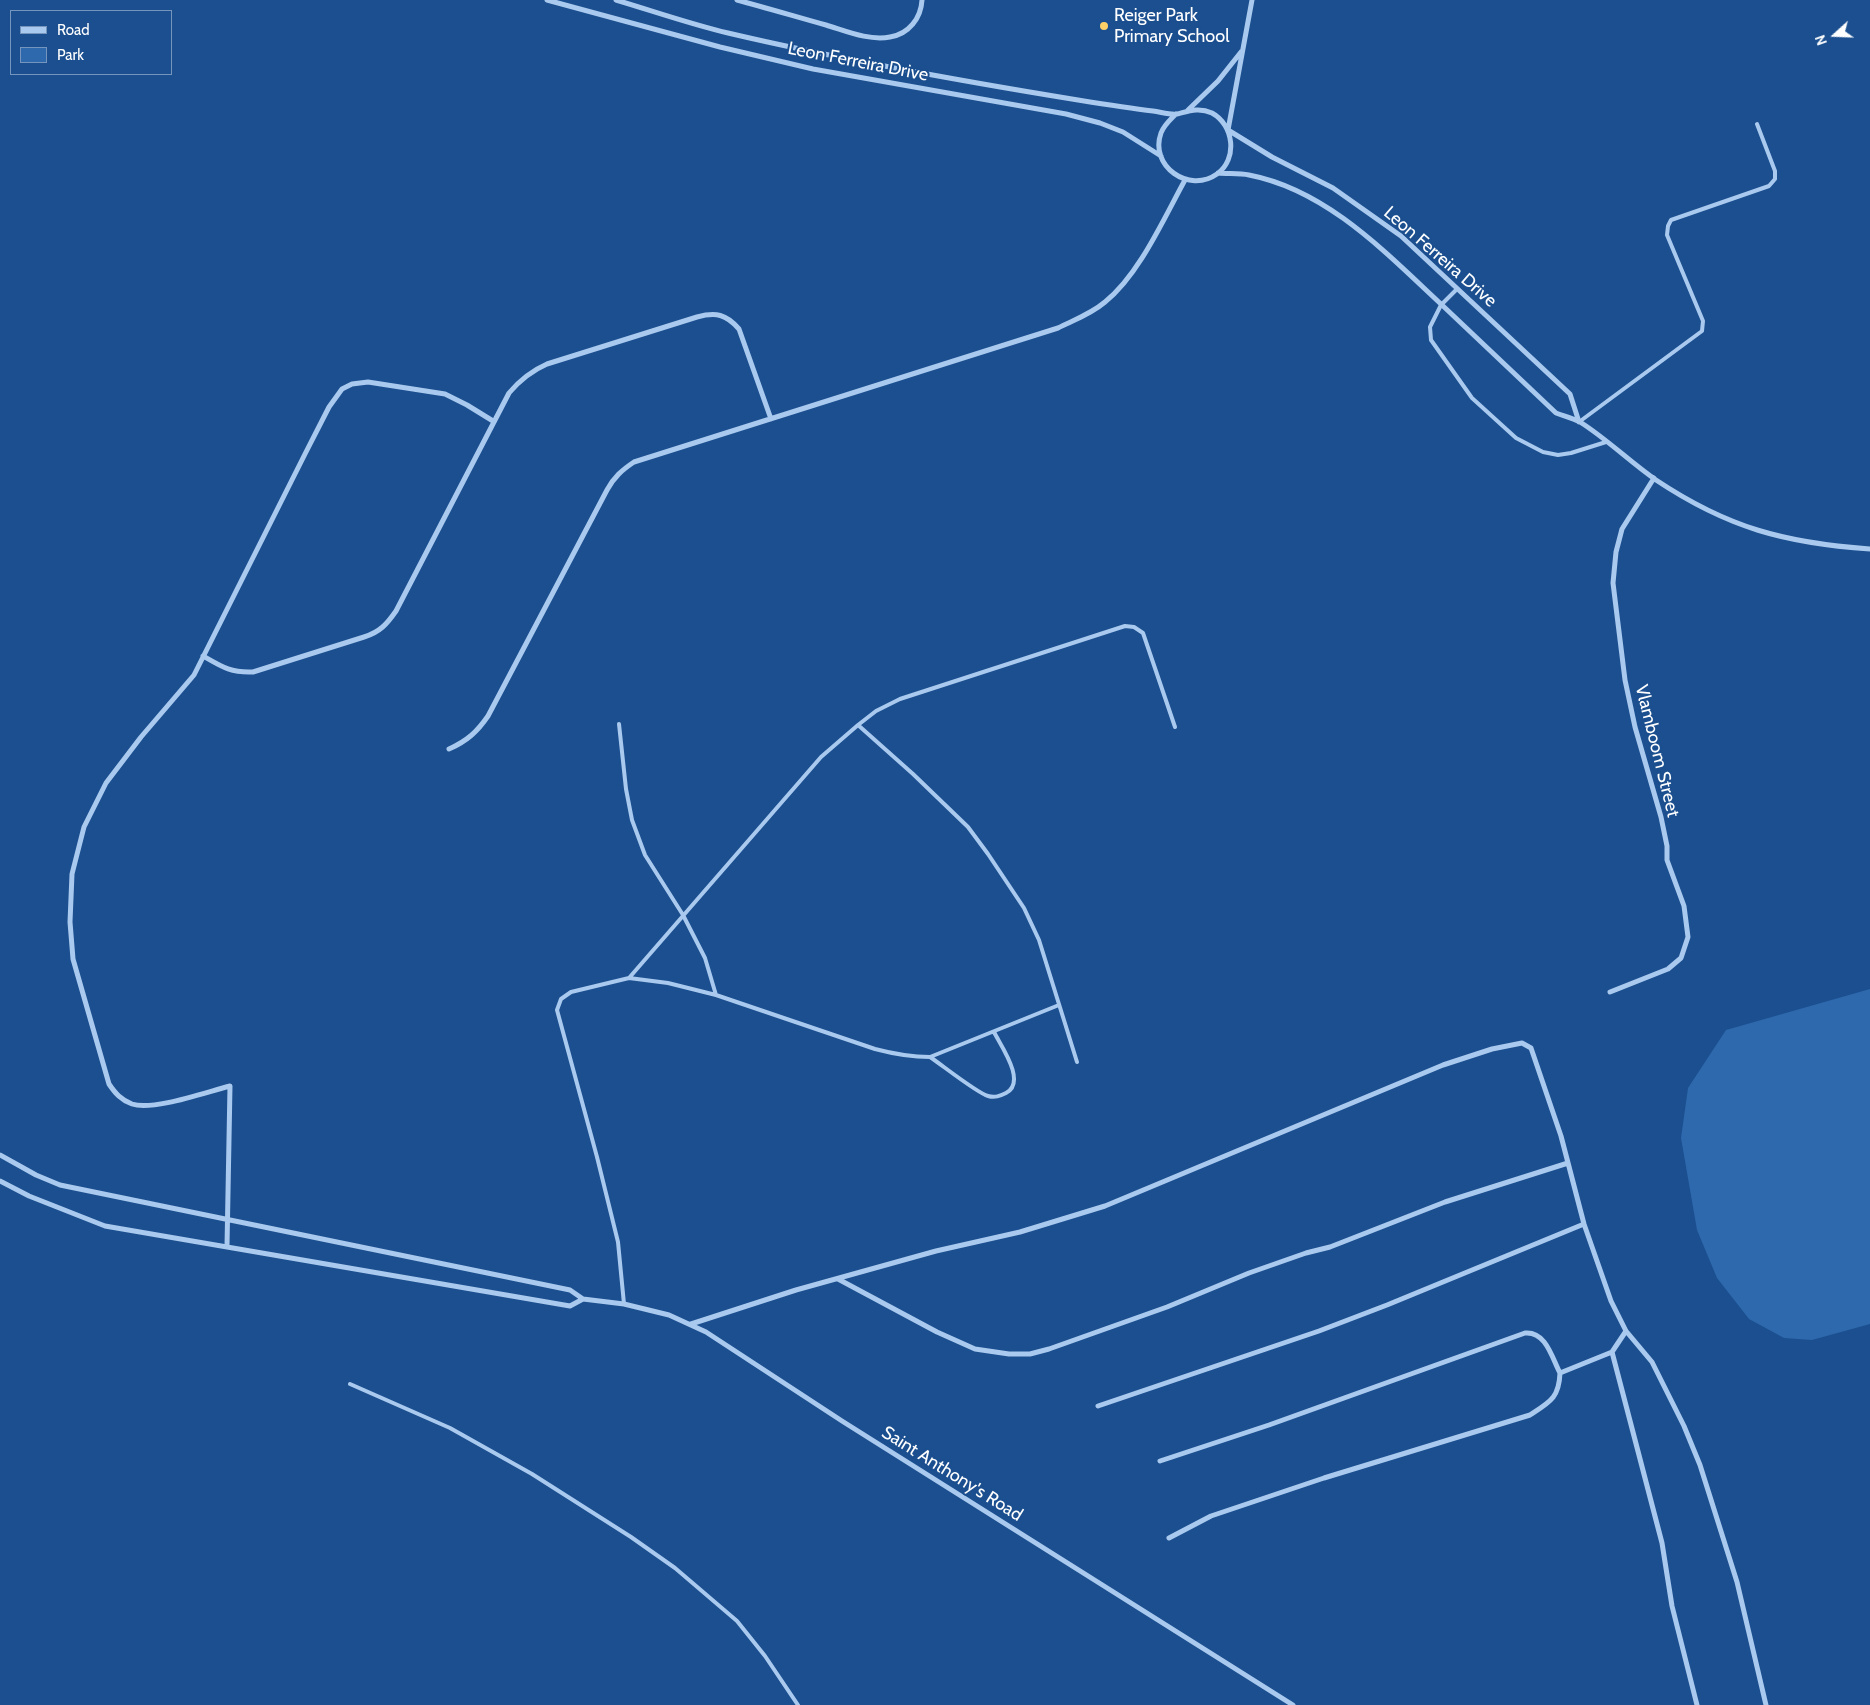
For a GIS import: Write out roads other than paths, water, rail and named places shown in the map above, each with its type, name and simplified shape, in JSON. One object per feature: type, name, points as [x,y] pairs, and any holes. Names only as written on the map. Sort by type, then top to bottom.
[{"type":"street","name":"Leon Ferreira Drive","points":[[547,0],[720,47],[813,69],[1066,114],[1100,123],[1123,132],[1161,156]]},
{"type":"street","name":"Leon Ferreira Drive","points":[[616,0],[725,32],[835,57],[1110,106],[1176,114]]},
{"type":"street","points":[[737,0],[867,36],[891,37],[910,28],[922,9],[922,0]]},
{"type":"street","points":[[1228,130],[1252,0]]},
{"type":"street","points":[[1187,110],[1218,81],[1243,50]]},
{"type":"street","points":[[1199,109],[1211,113],[1221,120],[1228,130],[1231,142],[1230,154],[1226,164],[1218,173],[1208,179],[1197,181],[1185,180],[1170,171],[1161,156],[1159,145],[1161,133],[1176,114],[1187,110],[1199,109]]},
{"type":"street","name":"Leon Ferreira Drive","points":[[1228,130],[1272,157],[1333,188],[1401,236],[1570,394],[1579,422]]},
{"type":"street","name":"Leon Ferreira Drive","points":[[1218,173],[1246,174],[1268,179],[1296,190],[1332,211],[1380,248],[1556,413],[1579,422],[1654,478],[1682,496],[1712,513],[1759,532],[1800,541],[1870,549]]},
{"type":"street","points":[[449,749],[470,738],[480,729],[613,478],[622,469],[634,462],[1058,328],[1085,316],[1105,303],[1123,285],[1137,266],[1185,180]]},
{"type":"street","points":[[203,656],[225,669],[238,672],[253,672],[377,633],[387,625],[509,393],[518,382],[540,367],[707,314],[730,318],[740,329],[770,419]]},
{"type":"street","points":[[226,1246],[230,1086],[148,1107],[132,1104],[118,1097],[109,1084],[73,960],[70,922],[72,874],[84,827],[106,783],[141,737],[194,675],[305,454],[330,407],[342,389],[352,384],[368,382],[445,394],[493,421]]},
{"type":"street","name":"Vlamboom Street","points":[[1610,992],[1668,969],[1681,958],[1688,937],[1684,906],[1667,860],[1667,846],[1635,727],[1625,680],[1613,583],[1616,552],[1622,529],[1654,478]]},
{"type":"street","points":[[691,1324],[936,1251],[1020,1232],[1105,1206],[1443,1065],[1492,1049],[1522,1043],[1531,1048],[1561,1136],[1584,1224],[1611,1301],[1626,1331],[1655,1368],[1684,1426],[1700,1465],[1737,1582],[1766,1705]]},
{"type":"street","points":[[0,1155],[36,1175],[60,1185],[570,1290],[583,1299],[570,1306],[105,1226],[29,1196],[0,1181]]},
{"type":"street","points":[[838,1279],[937,1332],[975,1348],[1009,1354],[1030,1354],[1167,1307],[1249,1273],[1306,1253],[1330,1247],[1445,1202],[1568,1163]]},
{"type":"street","points":[[1098,1406],[1328,1327],[1584,1224]]},
{"type":"street","name":"Saint Anthony's Road","points":[[583,1299],[624,1304],[669,1315],[691,1324],[723,1342],[850,1426],[1293,1705]]},
{"type":"street","points":[[1560,1373],[1612,1352],[1626,1331]]},
{"type":"street","points":[[1160,1461],[1269,1425],[1525,1334],[1532,1333],[1538,1335],[1544,1342],[1560,1373],[1558,1393],[1546,1405],[1530,1415],[1324,1478],[1220,1513],[1198,1522],[1169,1538]]},
{"type":"street","points":[[1612,1352],[1662,1543],[1672,1606],[1697,1705]]},
{"type":"lane","points":[[1579,422],[1702,331],[1703,321],[1667,235],[1668,226],[1671,220],[1769,186],[1775,179],[1774,171],[1757,124]]},
{"type":"lane","points":[[1457,289],[1441,305],[1430,327],[1430,340],[1472,398],[1516,438],[1543,452],[1558,455],[1571,453],[1606,442]]},
{"type":"lane","points":[[629,978],[821,756],[876,711],[900,699],[1125,626],[1134,627],[1143,633],[1175,727]]},
{"type":"lane","points":[[619,724],[626,789],[632,820],[645,855],[683,915],[705,958],[716,995]]},
{"type":"lane","points":[[858,725],[968,827],[1024,908],[1039,940],[1077,1062]]},
{"type":"lane","points":[[624,1304],[618,1242],[598,1157],[557,1010],[561,999],[571,992],[629,978],[668,983],[716,995],[875,1049],[899,1055],[930,1057],[1059,1006]]},
{"type":"lane","points":[[930,1057],[986,1096],[998,1097],[1010,1091],[1015,1080],[1014,1069],[994,1032]]},
{"type":"lane","points":[[350,1384],[450,1428],[532,1474],[631,1537],[675,1568],[736,1621],[765,1656],[798,1705]]},
{"type":"place","name":"Reiger Park Primary School","points":[[1104,26]]}]
